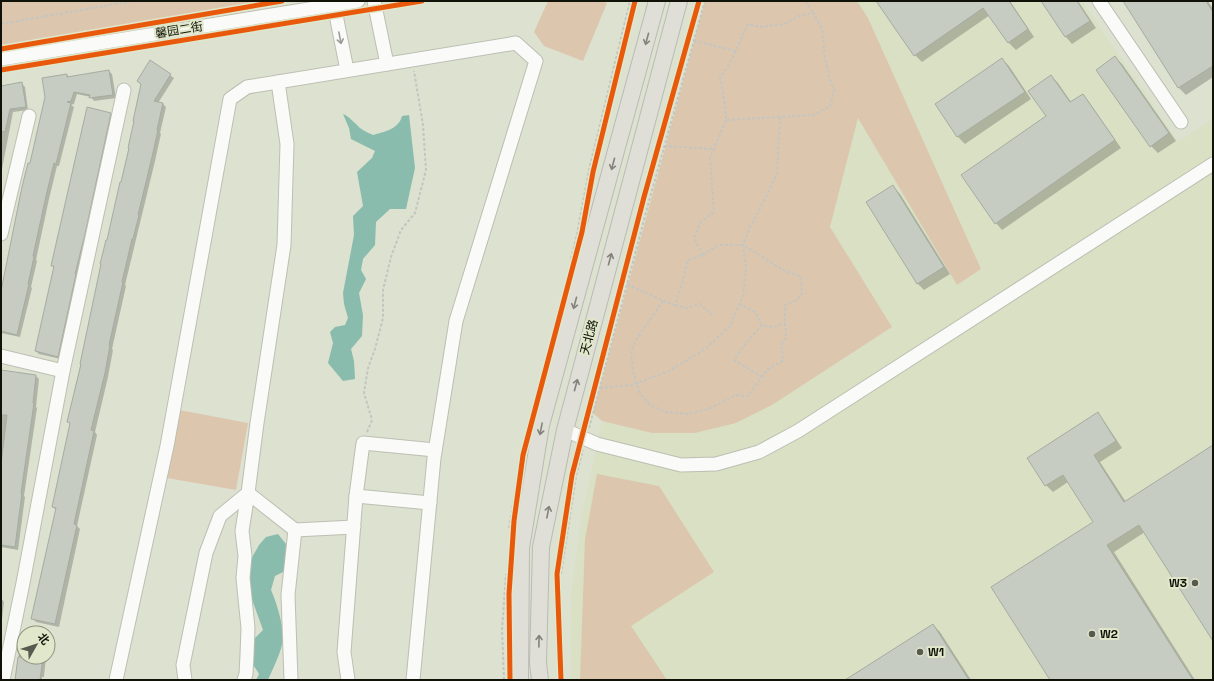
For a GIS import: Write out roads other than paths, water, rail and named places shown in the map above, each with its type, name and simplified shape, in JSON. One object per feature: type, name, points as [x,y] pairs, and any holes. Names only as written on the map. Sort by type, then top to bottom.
[{"type":"main road","name":"天北路","points":[[520,680],[521,548],[541,425],[657,1]]},
{"type":"main road","name":"天北路","points":[[540,680],[538,663],[541,547],[564,430],[679,1]]},
{"type":"street","name":"馨园二街","points":[[1,59],[358,1]]},
{"type":"street","points":[[374,1],[387,64]]},
{"type":"street","points":[[1099,1],[1181,122]]},
{"type":"street","points":[[334,5],[347,70]]},
{"type":"street","points":[[116,680],[167,446],[230,99],[247,86],[516,43],[536,61],[456,321],[435,450],[413,680]]},
{"type":"street","points":[[244,680],[246,674],[248,628],[243,578],[245,556],[242,531],[284,245],[287,144],[278,82]]},
{"type":"street","points":[[3,680],[63,371],[124,90]]},
{"type":"street","points":[[1,234],[29,116]]},
{"type":"street","points":[[564,430],[597,444],[681,465],[716,464],[759,452],[798,431],[1213,164]]},
{"type":"street","points":[[1,356],[63,371]]},
{"type":"street","points":[[348,680],[344,652],[356,496],[363,443],[435,450]]},
{"type":"street","points":[[248,494],[295,530],[354,527]]},
{"type":"street","points":[[185,680],[183,665],[206,554],[220,516],[248,494]]},
{"type":"street","points":[[356,496],[430,503]]},
{"type":"street","points":[[291,680],[288,595],[295,530]]},
{"type":"water","points":[[343,114],[349,117],[361,129],[373,135],[382,133],[394,127],[398,124],[402,116],[409,115],[415,168],[406,209],[390,209],[376,222],[375,245],[363,259],[361,270],[366,279],[359,293],[363,315],[362,336],[351,349],[354,361],[355,379],[343,381],[328,363],[333,343],[330,332],[335,327],[345,325],[348,318],[343,293],[354,235],[353,216],[363,206],[357,172],[372,158],[375,151],[351,139],[349,128]]},
{"type":"water","points":[[278,534],[286,544],[287,561],[283,572],[275,576],[271,590],[281,621],[283,639],[279,654],[268,680],[256,680],[259,674],[247,655],[255,638],[263,630],[250,594],[250,561],[259,545],[266,537]]},
{"type":"place","name":"W3","points":[[1195,583]]},
{"type":"place","name":"W2","points":[[1092,634]]},
{"type":"place","name":"W1","points":[[920,652]]}]
